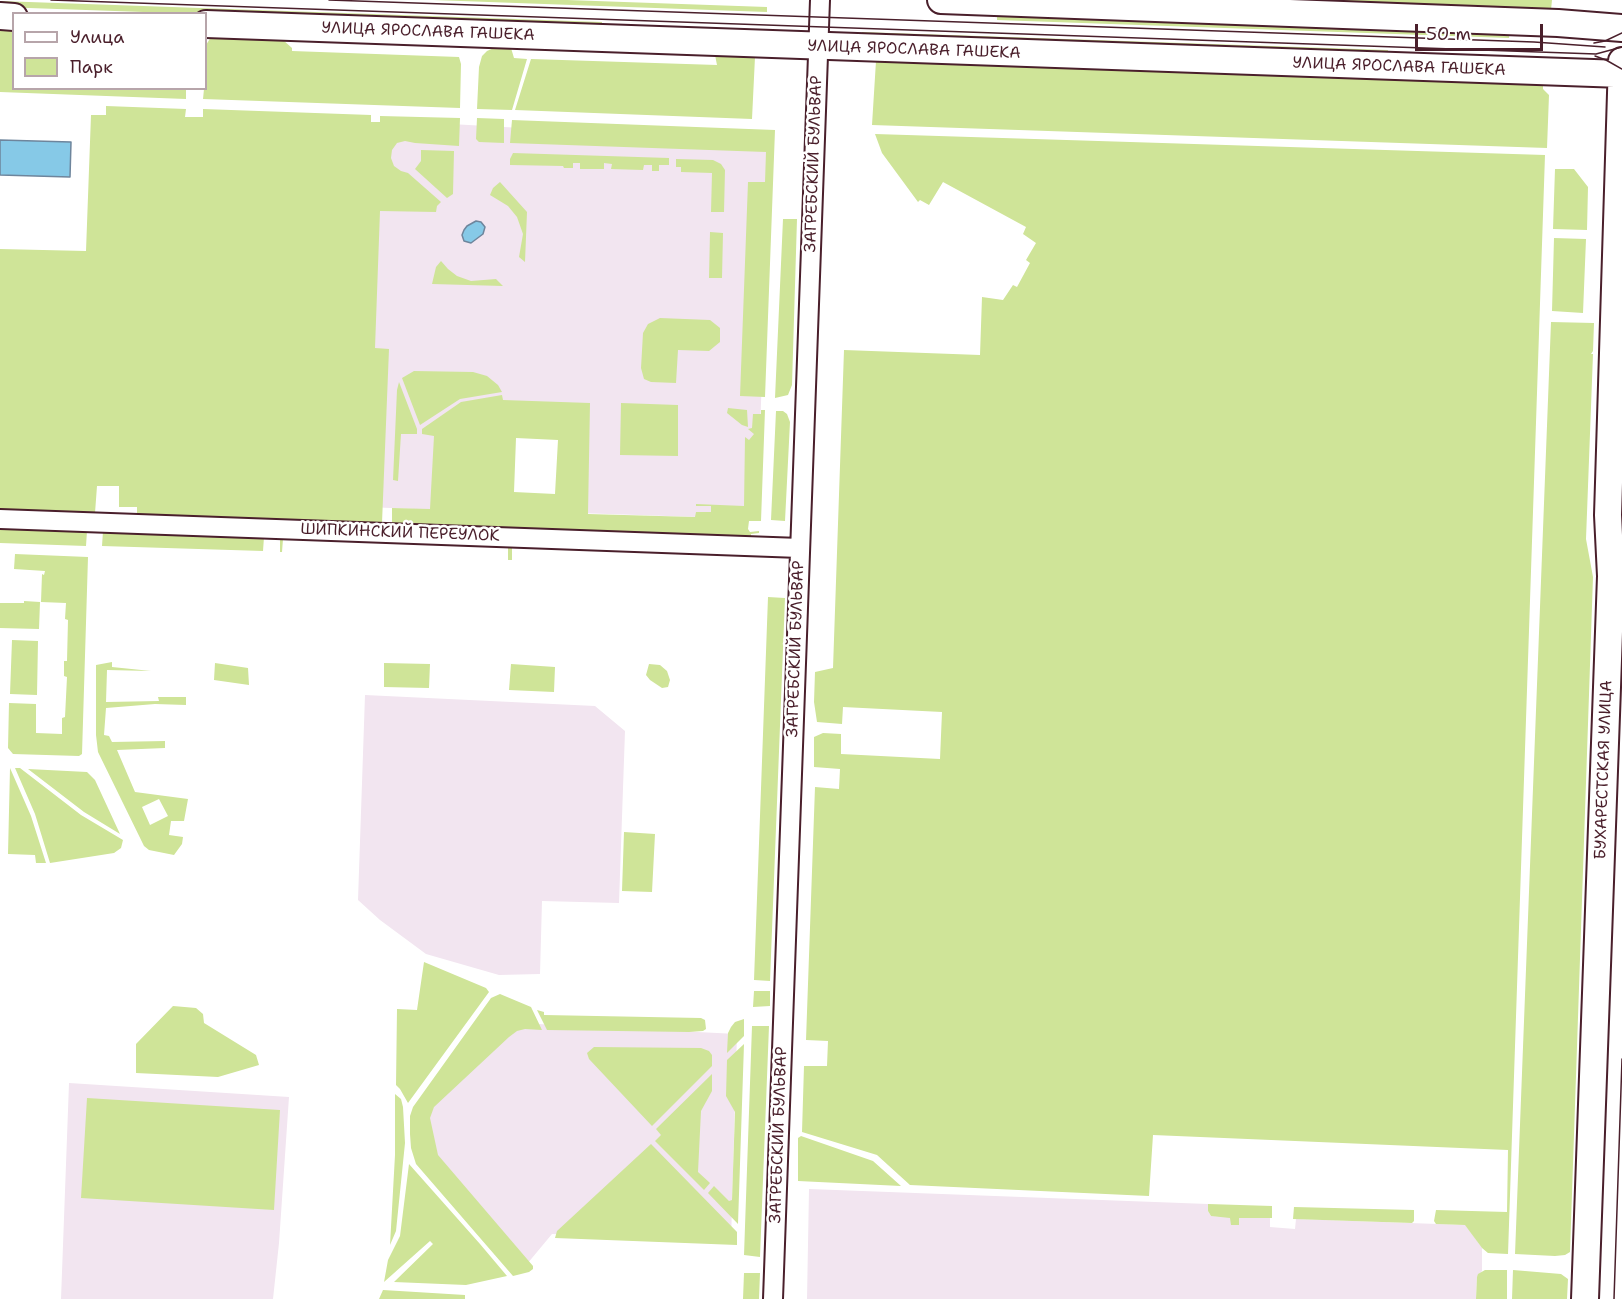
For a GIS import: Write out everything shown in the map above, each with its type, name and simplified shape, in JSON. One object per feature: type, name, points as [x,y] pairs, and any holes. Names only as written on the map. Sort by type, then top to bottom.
[{"type":"street","name":"ЗАГРЕБСКИЙ БУЛЬВАР","points":[[773,1299],[820,0]]},
{"type":"street","points":[[941,0],[1558,23],[1622,28]]},
{"type":"street","name":"УЛИЦА ЯРОСЛАВА ГАШЕКА","points":[[207,24],[818,46],[1622,70]]},
{"type":"street","name":"БУХАРЕСТСКАЯ УЛИЦА","points":[[1585,1299],[1611,576],[1608,515],[1622,70]]},
{"type":"street","name":"ШИПКИНСКИЙ ПЕРЕУЛОК","points":[[0,519],[800,548]]},
{"type":"shaded area","points":[[380,120],[770,142],[757,519],[578,513],[581,412],[468,404],[461,511],[367,507]]},
{"type":"shaded area","points":[[365,695],[595,706],[625,731],[619,903],[542,901],[540,974],[499,975],[426,954],[380,920],[358,900]]},
{"type":"shaded area","points":[[518,1023],[737,1034],[731,1241],[552,1234],[527,1264],[435,1158],[427,1109]]},
{"type":"shaded area","points":[[69,1083],[289,1097],[273,1299],[61,1299]]},
{"type":"shaded area","points":[[809,1189],[1208,1204],[1211,1216],[1270,1218],[1270,1227],[1295,1229],[1296,1219],[1466,1225],[1482,1248],[1482,1271],[1477,1277],[1476,1299],[807,1299]]},
{"type":"green space","points":[[433,0],[567,0],[767,7],[767,12]]},
{"type":"green space","points":[[1264,0],[1552,0],[1551,10]]},
{"type":"green space","points":[[0,1],[602,22],[602,28],[207,14],[207,12],[0,7]]},
{"type":"green space","points":[[997,14],[1510,31],[1509,38],[997,20]]},
{"type":"green space","points":[[0,31],[12,31],[12,90],[186,90],[186,99],[0,92]]},
{"type":"green space","points":[[862,32],[1388,50],[1388,56],[862,37]]},
{"type":"green space","points":[[211,37],[283,40],[292,48],[292,51],[459,57],[461,64],[460,108],[203,99],[204,90],[207,90],[207,43]]},
{"type":"green space","points":[[496,47],[511,48],[514,58],[527,59],[512,110],[477,109],[479,67],[482,56]]},
{"type":"green space","points":[[715,55],[755,57],[752,119],[515,110],[531,59],[717,65]]},
{"type":"green space","points":[[876,61],[1543,83],[1543,89],[1549,95],[1547,148],[872,125]]},
{"type":"green space","points":[[106,106],[186,109],[185,117],[203,117],[203,109],[371,115],[371,122],[380,122],[380,116],[460,118],[459,146],[405,141],[397,143],[392,150],[391,158],[394,166],[408,173],[441,202],[436,212],[380,211],[375,348],[389,349],[382,523],[137,515],[137,507],[119,507],[119,486],[97,486],[95,513],[0,510],[0,249],[86,251],[91,115],[106,115]]},
{"type":"green space","points":[[477,118],[504,119],[504,143],[479,142],[476,139]]},
{"type":"green space","points":[[512,120],[775,130],[765,397],[740,396],[748,182],[765,182],[766,152],[510,143]]},
{"type":"green space","points":[[875,134],[1545,155],[1508,1254],[1488,1253],[1465,1225],[1436,1224],[1434,1221],[1436,1210],[1507,1212],[1508,1150],[1153,1135],[1149,1196],[910,1185],[877,1155],[802,1132],[804,1066],[827,1066],[828,1041],[806,1040],[815,787],[839,789],[840,769],[814,767],[814,737],[823,733],[841,734],[841,754],[940,759],[942,712],[843,707],[842,724],[817,722],[814,702],[815,672],[833,668],[844,350],[980,355],[982,297],[1003,300],[1013,285],[1017,287],[1030,263],[1026,260],[1036,243],[1023,234],[1026,227],[943,182],[929,205],[920,200],[918,202],[882,153]]},
{"type":"green space","points":[[421,150],[454,151],[453,194],[447,198],[415,169],[421,161]]},
{"type":"green space","points":[[513,153],[669,158],[669,165],[659,165],[659,171],[652,171],[652,165],[644,165],[643,170],[611,169],[612,164],[604,163],[604,169],[580,169],[580,163],[573,163],[573,168],[510,165]]},
{"type":"green space","points":[[676,159],[713,160],[721,164],[725,170],[724,212],[711,212],[712,173],[681,172],[681,167],[676,167]]},
{"type":"green space","points":[[1555,169],[1574,169],[1588,187],[1587,230],[1553,229]]},
{"type":"green space","points":[[500,182],[527,212],[525,262],[519,257],[523,234],[517,217],[508,206],[490,195],[493,188]]},
{"type":"green space","points":[[783,219],[797,219],[792,385],[788,395],[775,398]]},
{"type":"green space","points":[[710,232],[723,233],[722,278],[709,278]]},
{"type":"green space","points":[[1554,238],[1586,239],[1583,313],[1552,311]]},
{"type":"green space","points":[[441,261],[457,276],[471,281],[496,279],[503,286],[432,284],[436,267]]},
{"type":"green space","points":[[660,318],[710,320],[720,328],[720,342],[709,351],[678,350],[676,383],[651,382],[644,379],[641,368],[643,333],[648,324]]},
{"type":"green space","points":[[1551,322],[1594,323],[1591,354],[1593,354],[1586,539],[1593,577],[1570,1252],[1555,1256],[1515,1254]]},
{"type":"green space","points":[[414,371],[473,372],[487,376],[498,385],[502,392],[460,399],[420,425],[402,378]]},
{"type":"green space","points":[[399,382],[417,434],[401,434],[398,481],[393,480]]},
{"type":"green space","points":[[502,395],[503,400],[590,403],[588,514],[695,517],[696,512],[711,512],[711,506],[696,506],[696,504],[744,506],[745,437],[749,440],[754,434],[748,429],[752,428],[753,414],[761,414],[761,410],[765,410],[761,521],[749,521],[748,529],[750,532],[759,531],[759,533],[751,534],[751,536],[392,523],[392,508],[430,509],[434,436],[422,434],[422,429],[461,402]],"holes":[[[516,438],[558,440],[555,494],[514,492]]]},
{"type":"green space","points":[[621,403],[678,405],[678,456],[620,455]]},
{"type":"green space","points":[[728,408],[747,410],[748,427],[727,413]]},
{"type":"green space","points":[[776,411],[783,411],[787,414],[790,422],[785,521],[771,520]]},
{"type":"green space","points":[[0,528],[87,531],[86,546],[0,543]]},
{"type":"green space","points":[[103,531],[264,537],[263,551],[102,546]]},
{"type":"green space","points":[[280,538],[512,546],[512,560],[508,560],[508,547],[283,539],[282,552],[280,552]]},
{"type":"green space","points":[[15,554],[88,557],[82,754],[79,756],[13,754],[8,748],[9,703],[36,704],[36,733],[62,734],[67,677],[64,676],[64,661],[67,661],[66,603],[41,602],[42,574],[44,575],[45,571],[14,569]]},
{"type":"green space","points":[[768,597],[785,598],[770,981],[754,980]]},
{"type":"green space","points":[[24,601],[40,602],[39,629],[0,628],[0,603],[24,603]]},
{"type":"green space","points":[[12,640],[38,641],[37,695],[10,694]]},
{"type":"green space","points":[[112,662],[112,667],[151,671],[107,670],[106,702],[159,701],[158,697],[186,697],[186,705],[155,704],[106,708],[104,735],[109,736],[112,742],[165,741],[165,748],[117,750],[135,792],[188,799],[184,821],[171,821],[169,835],[183,837],[182,844],[174,855],[149,850],[144,846],[98,752],[96,665]],"holes":[[[159,799],[168,816],[150,825],[142,807]]]},
{"type":"green space","points":[[215,663],[248,668],[249,685],[214,680]]},
{"type":"green space","points":[[384,663],[430,664],[429,688],[384,687]]},
{"type":"green space","points":[[511,664],[555,667],[554,692],[509,690]]},
{"type":"green space","points":[[649,664],[660,665],[667,671],[670,680],[668,687],[662,688],[650,680],[646,675]]},
{"type":"green space","points":[[10,768],[31,816],[46,863],[36,863],[35,855],[8,854]]},
{"type":"green space","points":[[15,768],[20,768],[81,815],[123,840],[121,848],[114,853],[50,863],[35,814]]},
{"type":"green space","points":[[28,769],[87,772],[95,780],[120,834],[84,812]]},
{"type":"green space","points":[[624,832],[655,834],[652,892],[622,891]]},
{"type":"green space","points":[[424,962],[486,988],[489,992],[408,1103],[396,1085],[397,1009],[417,1010]]},
{"type":"green space","points":[[754,991],[770,991],[770,1006],[753,1007]]},
{"type":"green space","points":[[500,994],[531,1007],[542,1030],[525,1029],[509,1037],[434,1107],[430,1118],[438,1155],[533,1266],[529,1272],[513,1276],[416,1164],[410,1134],[410,1116],[413,1107],[491,998]]},
{"type":"green space","points":[[173,1006],[196,1008],[203,1014],[204,1023],[256,1055],[259,1065],[218,1077],[136,1073],[136,1044]]},
{"type":"green space","points":[[537,1010],[544,1012],[544,1015],[701,1018],[705,1020],[706,1029],[689,1032],[547,1030]]},
{"type":"green space","points":[[744,1019],[744,1036],[727,1053],[728,1033],[731,1027],[735,1022]]},
{"type":"green space","points":[[752,1026],[769,1026],[760,1257],[744,1255]]},
{"type":"green space","points":[[744,1044],[738,1224],[708,1193],[714,1186],[729,1201],[732,1200],[735,1112],[726,1096],[727,1060]]},
{"type":"green space","points":[[594,1047],[701,1048],[712,1055],[712,1066],[652,1126],[589,1059],[587,1053]]},
{"type":"green space","points":[[712,1074],[712,1091],[701,1111],[698,1172],[710,1183],[704,1190],[655,1141],[661,1135],[656,1129]]},
{"type":"green space","points":[[395,1094],[401,1099],[403,1107],[405,1143],[396,1231],[390,1245],[395,1155]]},
{"type":"green space","points":[[87,1098],[280,1110],[274,1210],[81,1198]]},
{"type":"green space","points":[[801,1136],[873,1161],[901,1186],[798,1181],[798,1138]]},
{"type":"green space","points":[[651,1144],[737,1232],[737,1245],[555,1238],[557,1231]]},
{"type":"green space","points":[[409,1164],[507,1276],[466,1285],[394,1282],[433,1244],[430,1241],[384,1282],[388,1260],[400,1236]]},
{"type":"green space","points":[[1208,1204],[1272,1206],[1272,1218],[1239,1218],[1239,1225],[1231,1225],[1230,1218],[1211,1216]]},
{"type":"green space","points":[[1294,1207],[1414,1210],[1414,1221],[1412,1223],[1293,1219]]},
{"type":"green space","points":[[1485,1270],[1507,1270],[1507,1299],[1476,1299],[1477,1277]]},
{"type":"green space","points":[[1513,1270],[1561,1274],[1568,1279],[1567,1299],[1512,1299]]},
{"type":"green space","points":[[744,1273],[760,1273],[759,1299],[743,1299]]},
{"type":"green space","points":[[383,1290],[465,1295],[465,1299],[379,1299]]},
{"type":"water","points":[[0,140],[71,142],[70,177],[0,175]]},
{"type":"water","points":[[476,221],[481,222],[485,227],[483,234],[471,243],[464,241],[462,235],[464,230]]},
{"type":"tram line","points":[[51,0],[1596,54],[1622,47]]},
{"type":"tram line","points":[[329,0],[1534,42],[1605,47]]},
{"type":"tram line","points":[[1594,43],[1605,41],[1622,33]]},
{"type":"tram line","points":[[1595,56],[1622,69]]},
{"type":"tram line","points":[[1614,1299],[1622,1059]]}]
